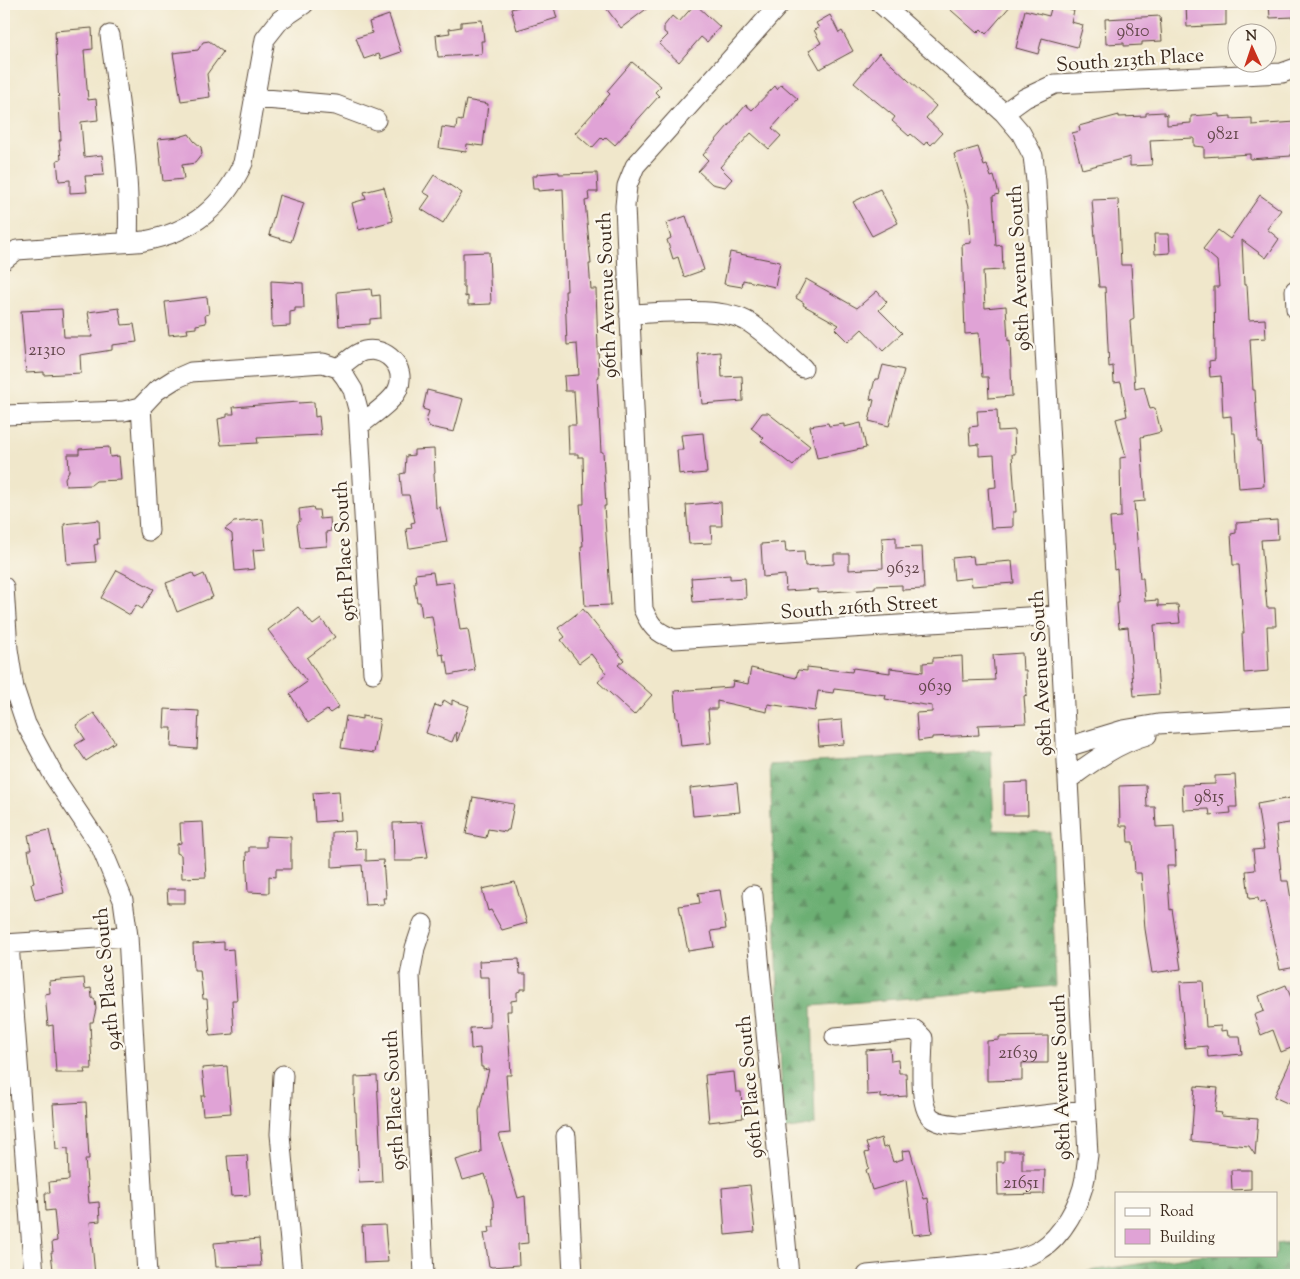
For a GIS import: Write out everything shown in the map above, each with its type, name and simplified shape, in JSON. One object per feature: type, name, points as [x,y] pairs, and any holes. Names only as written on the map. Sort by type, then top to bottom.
[{"type":"street","points":[[4,260],[17,250],[144,241],[175,232],[200,219],[221,200],[243,164],[266,39],[280,20],[304,4]]},
{"type":"street","name":"96th Avenue South","points":[[662,634],[651,626],[643,609],[629,314],[625,206],[627,186],[635,166],[780,4]]},
{"type":"street","name":"98th Avenue South","points":[[867,1275],[1015,1260],[1041,1249],[1060,1233],[1075,1209],[1085,1180],[1088,1155],[1069,780],[1036,181],[1033,156],[1021,133],[1004,113],[881,4]]},
{"type":"street","points":[[110,34],[127,166],[130,206],[128,242]]},
{"type":"street","name":"South 213th Place","points":[[1004,113],[1025,98],[1055,84],[1282,73],[1296,68]]},
{"type":"street","points":[[254,98],[336,105],[376,120]]},
{"type":"street","points":[[1295,290],[1296,309]]},
{"type":"street","points":[[629,314],[709,312],[734,316],[750,323],[803,368]]},
{"type":"street","points":[[4,415],[124,411],[140,406],[156,391],[175,378],[191,372],[323,362],[338,368],[362,351],[381,352],[392,358],[398,367],[400,381],[398,389],[392,398],[358,418]]},
{"type":"street","name":"95th Place South","points":[[338,368],[353,390],[358,418],[373,673]]},
{"type":"street","points":[[140,406],[149,531]]},
{"type":"street","name":"94th Place South","points":[[4,587],[6,658],[26,724],[54,778],[101,847],[123,900],[128,936],[147,1275]]},
{"type":"street","name":"South 216th Street","points":[[662,634],[674,639],[690,639],[1059,615]]},
{"type":"street","points":[[1067,748],[1123,730],[1158,724],[1296,716]]},
{"type":"street","points":[[1069,780],[1096,759],[1131,739],[1202,722]]},
{"type":"street","name":"96th Place South","points":[[753,894],[789,1275]]},
{"type":"street","name":"95th Place South","points":[[423,924],[415,948],[410,976],[424,1275]]},
{"type":"street","points":[[34,1275],[6,944],[128,936]]},
{"type":"street","points":[[835,1037],[915,1030],[923,1038],[923,1101],[931,1118],[943,1124],[960,1125],[1085,1110]]},
{"type":"street","points":[[283,1075],[280,1134],[293,1275]]},
{"type":"street","points":[[566,1136],[573,1275]]},
{"type":"green space","points":[[991,751],[994,830],[1050,832],[1056,986],[812,1006],[815,1125],[783,1130],[770,765]]},
{"type":"green space","points":[[1296,1241],[1296,1275],[1063,1275],[1193,1256],[1278,1256],[1278,1244]]},
{"type":"building","points":[[529,4],[553,4],[557,18],[517,30],[511,9]]},
{"type":"building","points":[[603,4],[653,4],[621,28]]},
{"type":"building","points":[[695,4],[720,27],[707,42],[701,37],[679,62],[659,44],[668,35],[664,32],[664,26],[672,16],[679,22]]},
{"type":"building","points":[[944,4],[1012,4],[986,34],[981,29],[977,33]]},
{"type":"building","points":[[1186,4],[1226,4],[1226,25],[1187,27]]},
{"type":"building","points":[[1269,4],[1293,4],[1294,17],[1270,18]]},
{"type":"building","points":[[1052,5],[1074,11],[1071,22],[1083,25],[1077,47],[1042,38],[1038,54],[1016,48],[1025,10],[1049,16]]},
{"type":"building","points":[[389,15],[401,52],[381,59],[379,54],[364,59],[356,38],[372,33],[369,22]]},
{"type":"building","points":[[830,15],[839,33],[842,31],[853,51],[820,69],[809,50],[821,43],[814,30],[819,28],[816,23]]},
{"type":"building","points":[[1160,16],[1162,41],[1142,42],[1142,45],[1124,46],[1124,43],[1106,44],[1105,19]]},
{"type":"building","points":[[482,20],[484,41],[481,41],[482,54],[438,57],[436,35],[450,33],[449,29],[461,27],[461,22]]},
{"type":"building","points":[[92,28],[93,49],[84,50],[88,100],[96,99],[98,120],[81,122],[84,157],[102,155],[104,175],[85,176],[87,192],[70,193],[70,180],[59,181],[57,160],[61,159],[59,140],[61,140],[55,31]]},
{"type":"building","points":[[209,41],[223,52],[207,74],[210,97],[181,101],[173,53],[198,50],[203,42]]},
{"type":"building","points":[[879,53],[936,106],[926,118],[942,133],[931,145],[927,141],[924,145],[911,134],[909,136],[892,121],[895,117],[854,83]]},
{"type":"building","points":[[632,62],[661,86],[655,92],[659,96],[615,145],[606,137],[603,140],[601,138],[592,148],[575,133],[610,94],[607,91]]},
{"type":"building","points":[[781,84],[798,99],[772,128],[781,136],[769,149],[751,133],[720,167],[732,179],[725,187],[712,184],[698,171],[708,160],[703,155],[746,105],[752,110],[775,86],[777,89]]},
{"type":"building","points":[[466,100],[488,104],[483,146],[467,144],[466,152],[439,148],[442,127],[456,129],[457,120],[462,121]]},
{"type":"building","points":[[1164,112],[1164,115],[1167,114],[1167,125],[1191,123],[1191,116],[1219,114],[1219,117],[1231,116],[1231,119],[1252,118],[1252,125],[1296,122],[1296,144],[1291,145],[1291,156],[1250,159],[1250,154],[1204,157],[1204,147],[1194,146],[1194,138],[1150,140],[1152,165],[1130,166],[1130,157],[1082,169],[1072,133],[1080,131],[1079,126],[1119,115],[1119,117],[1146,116],[1146,113]]},
{"type":"building","points":[[189,134],[201,147],[202,154],[195,163],[182,165],[184,179],[163,181],[158,139]]},
{"type":"building","points":[[978,147],[984,166],[987,165],[991,177],[994,176],[999,194],[993,196],[996,246],[1002,245],[1003,270],[983,271],[985,308],[1006,306],[1008,341],[1010,340],[1012,396],[989,398],[988,377],[982,377],[979,333],[965,334],[962,244],[971,243],[969,206],[954,154]]},
{"type":"building","points":[[559,172],[559,174],[597,173],[598,192],[588,192],[589,200],[585,201],[591,264],[589,264],[591,289],[596,289],[599,377],[597,377],[611,605],[585,606],[580,504],[584,504],[583,457],[578,457],[578,454],[569,454],[568,425],[576,425],[574,391],[565,391],[564,376],[579,375],[577,344],[567,345],[563,189],[538,191],[538,189],[533,189],[532,176]]},
{"type":"building","points":[[434,175],[462,193],[443,223],[421,209],[430,196],[423,192]]},
{"type":"building","points":[[384,187],[393,221],[359,230],[352,203],[366,199],[364,192]]},
{"type":"building","points":[[880,189],[898,223],[872,236],[853,202]]},
{"type":"building","points":[[279,195],[304,203],[291,242],[269,235]]},
{"type":"building","points":[[1260,195],[1281,210],[1267,229],[1279,239],[1266,258],[1242,240],[1244,285],[1247,285],[1249,320],[1265,319],[1266,338],[1250,339],[1253,390],[1255,390],[1258,442],[1261,442],[1264,486],[1239,488],[1235,433],[1232,433],[1231,416],[1223,417],[1221,376],[1210,377],[1209,361],[1215,360],[1214,287],[1219,287],[1217,261],[1203,249],[1218,230],[1230,239]]},
{"type":"building","points":[[1118,199],[1121,265],[1131,265],[1134,319],[1130,321],[1135,389],[1144,387],[1150,409],[1155,408],[1161,432],[1141,437],[1145,501],[1134,502],[1140,578],[1143,578],[1145,601],[1158,600],[1158,606],[1178,605],[1180,623],[1154,625],[1159,694],[1134,696],[1128,627],[1119,628],[1117,569],[1114,570],[1110,518],[1121,517],[1120,458],[1126,457],[1116,419],[1127,416],[1121,382],[1114,383],[1113,366],[1109,367],[1105,287],[1099,287],[1092,200]]},
{"type":"building","points":[[686,216],[704,270],[684,277],[678,257],[673,259],[667,240],[671,238],[666,223]]},
{"type":"building","points":[[1154,234],[1169,234],[1170,253],[1155,254]]},
{"type":"building","points":[[489,252],[491,304],[468,305],[468,296],[465,297],[465,287],[463,287],[463,253]]},
{"type":"building","points":[[730,252],[780,262],[775,287],[743,280],[742,287],[724,284]]},
{"type":"building","points":[[806,279],[857,308],[877,291],[887,302],[879,310],[902,333],[883,351],[862,329],[848,342],[835,329],[839,325],[803,305],[804,303],[796,298]]},
{"type":"building","points":[[271,281],[303,283],[304,308],[295,308],[295,311],[290,312],[290,326],[272,327]]},
{"type":"building","points":[[371,289],[372,296],[380,295],[381,318],[370,319],[370,324],[339,326],[337,292]]},
{"type":"building","points":[[207,297],[209,314],[205,315],[206,323],[196,325],[196,328],[187,329],[188,333],[169,335],[165,302]]},
{"type":"building","points":[[119,308],[122,325],[134,324],[137,342],[112,345],[112,350],[80,355],[81,373],[44,375],[44,372],[26,373],[21,311],[62,309],[64,337],[92,337],[88,312]]},
{"type":"building","points":[[721,352],[722,377],[742,376],[743,401],[702,404],[698,354]]},
{"type":"building","points":[[883,365],[904,370],[889,426],[869,421],[874,400],[870,399],[875,379],[879,379]]},
{"type":"building","points":[[427,390],[463,399],[454,432],[430,427],[426,421],[429,411],[423,409]]},
{"type":"building","points":[[314,402],[315,417],[319,416],[321,435],[257,438],[258,443],[221,445],[218,419],[227,417],[227,414],[234,414],[233,407]]},
{"type":"building","points":[[997,410],[998,431],[1014,430],[1015,454],[1012,454],[1016,512],[1013,512],[1013,527],[991,528],[988,488],[996,487],[994,455],[979,456],[979,444],[970,445],[969,427],[978,426],[977,411]]},
{"type":"building","points":[[762,413],[768,413],[810,446],[793,466],[761,441],[764,438],[751,428]]},
{"type":"building","points":[[828,423],[829,426],[844,424],[844,427],[861,423],[866,448],[817,458],[810,426]]},
{"type":"building","points":[[703,433],[707,473],[679,474],[677,450],[683,450],[681,435]]},
{"type":"building","points":[[109,447],[110,457],[119,456],[121,480],[96,481],[91,485],[66,486],[65,478],[69,471],[68,454],[79,454],[79,449]]},
{"type":"building","points":[[434,449],[436,508],[440,507],[447,542],[409,548],[406,529],[412,528],[411,523],[415,522],[409,495],[402,495],[400,474],[405,473],[406,456],[414,455],[414,450]]},
{"type":"building","points":[[721,502],[722,526],[711,526],[712,543],[689,544],[686,505]]},
{"type":"building","points":[[313,507],[314,510],[319,510],[320,519],[330,518],[331,531],[326,532],[327,546],[300,548],[297,525],[300,520],[299,509]]},
{"type":"building","points":[[263,519],[266,549],[253,550],[255,569],[235,571],[232,534],[225,529],[234,522]]},
{"type":"building","points":[[99,520],[100,539],[97,539],[98,544],[94,545],[96,562],[67,564],[64,524]]},
{"type":"building","points":[[1277,520],[1278,539],[1261,540],[1267,608],[1275,608],[1276,626],[1267,626],[1269,671],[1244,673],[1242,633],[1244,633],[1239,565],[1233,565],[1231,534],[1236,533],[1236,523]]},
{"type":"building","points":[[896,537],[896,548],[922,547],[924,589],[902,590],[902,585],[875,586],[875,589],[818,593],[818,589],[786,591],[785,575],[763,577],[761,544],[785,542],[786,552],[804,551],[805,566],[834,564],[834,554],[849,554],[849,570],[883,568],[882,538]]},
{"type":"building","points":[[973,556],[974,564],[1012,561],[1014,583],[972,586],[971,578],[954,580],[952,558]]},
{"type":"building","points":[[117,570],[154,589],[142,609],[136,605],[130,615],[101,598]]},
{"type":"building","points":[[433,572],[435,584],[453,582],[460,630],[468,629],[475,670],[449,675],[447,662],[444,662],[443,654],[439,655],[432,616],[422,617],[420,602],[417,602],[414,583],[416,583],[415,574]]},
{"type":"building","points":[[193,573],[195,578],[204,574],[213,597],[177,612],[166,583]]},
{"type":"building","points":[[730,575],[730,579],[745,578],[746,598],[693,602],[691,578]]},
{"type":"building","points":[[298,607],[313,625],[321,619],[335,637],[307,658],[339,707],[330,713],[327,710],[308,723],[290,694],[307,682],[268,630]]},
{"type":"building","points":[[583,609],[624,660],[618,665],[652,695],[634,715],[598,682],[606,673],[591,654],[579,663],[561,640],[565,637],[558,628]]},
{"type":"building","points":[[1022,653],[1023,670],[1026,670],[1027,695],[1024,696],[1026,723],[978,725],[979,735],[932,737],[932,739],[918,741],[916,713],[932,712],[932,706],[885,699],[886,695],[834,689],[833,693],[818,691],[815,711],[768,704],[767,712],[717,701],[717,709],[708,709],[711,743],[681,746],[674,691],[732,687],[733,681],[748,684],[751,668],[796,678],[798,670],[807,671],[807,667],[852,672],[853,668],[890,673],[890,668],[923,672],[923,663],[933,662],[933,658],[962,656],[963,681],[995,680],[993,655]]},
{"type":"building","points":[[444,700],[452,705],[452,700],[469,706],[457,742],[456,732],[452,742],[426,733],[435,705],[441,707]]},
{"type":"building","points":[[165,709],[199,711],[197,749],[171,747],[172,728],[164,728]]},
{"type":"building","points":[[94,713],[115,742],[86,761],[75,745],[85,739],[76,725]]},
{"type":"building","points":[[346,716],[362,719],[362,716],[380,719],[374,753],[341,748]]},
{"type":"building","points":[[842,720],[844,744],[819,746],[817,722]]},
{"type":"building","points":[[1235,775],[1237,807],[1230,807],[1231,813],[1210,815],[1209,809],[1183,810],[1182,785],[1215,784],[1215,776]]},
{"type":"building","points":[[1027,782],[1028,815],[1004,815],[1004,783]]},
{"type":"building","points":[[737,783],[740,812],[693,816],[690,788]]},
{"type":"building","points":[[1146,785],[1147,807],[1155,807],[1156,827],[1174,826],[1176,866],[1167,866],[1170,910],[1172,909],[1181,969],[1152,973],[1145,929],[1141,873],[1135,873],[1133,842],[1128,842],[1127,826],[1120,826],[1119,786]]},
{"type":"building","points":[[339,791],[341,820],[315,822],[313,793]]},
{"type":"building","points":[[473,797],[514,804],[509,830],[506,832],[488,829],[486,838],[466,834]]},
{"type":"building","points":[[1296,797],[1296,822],[1276,825],[1282,881],[1288,881],[1296,930],[1296,967],[1280,970],[1265,902],[1259,903],[1258,898],[1249,899],[1246,871],[1255,870],[1253,850],[1264,849],[1257,804]]},
{"type":"building","points":[[203,822],[206,877],[182,878],[181,855],[177,853],[177,844],[181,843],[180,823]]},
{"type":"building","points":[[422,822],[428,857],[416,858],[412,861],[394,861],[393,823]]},
{"type":"building","points":[[49,830],[64,893],[35,900],[31,884],[34,883],[28,850],[31,850],[28,835]]},
{"type":"building","points":[[355,831],[356,850],[366,849],[366,861],[383,860],[386,898],[383,898],[384,904],[365,905],[362,865],[332,867],[332,832]]},
{"type":"building","points":[[266,836],[291,837],[291,869],[276,869],[276,877],[269,876],[269,893],[248,892],[246,852],[249,852],[249,847],[266,847]]},
{"type":"building","points":[[515,882],[527,923],[502,930],[491,910],[488,911],[482,889]]},
{"type":"building","points":[[167,889],[185,889],[185,903],[168,903]]},
{"type":"building","points":[[720,890],[726,929],[711,931],[714,947],[688,951],[679,906],[700,903],[698,893]]},
{"type":"building","points":[[224,942],[224,950],[233,949],[237,1000],[232,1000],[234,1034],[210,1036],[207,999],[203,999],[200,970],[194,970],[193,944]]},
{"type":"building","points":[[519,959],[520,974],[526,974],[526,989],[520,989],[517,992],[517,1000],[511,1001],[511,1011],[507,1011],[511,1075],[506,1075],[510,1133],[499,1134],[518,1198],[525,1196],[528,1243],[518,1244],[519,1265],[492,1267],[489,1266],[484,1233],[490,1232],[489,1227],[494,1227],[493,1201],[485,1174],[463,1180],[456,1160],[481,1152],[479,1111],[489,1069],[483,1070],[483,1067],[481,1067],[480,1048],[471,1049],[470,1028],[490,1027],[489,977],[480,977],[479,961]]},
{"type":"building","points":[[84,978],[85,989],[91,988],[96,1009],[93,1022],[90,1022],[92,1069],[84,1069],[85,1073],[56,1073],[53,1025],[48,1026],[45,994],[50,993],[49,981]]},
{"type":"building","points":[[1203,981],[1206,1027],[1221,1026],[1221,1031],[1227,1030],[1228,1036],[1240,1036],[1242,1054],[1208,1057],[1207,1046],[1185,1048],[1180,982]]},
{"type":"building","points":[[1286,985],[1296,1010],[1296,1046],[1281,1052],[1273,1030],[1261,1035],[1254,1015],[1264,1011],[1259,996]]},
{"type":"building","points":[[1048,1036],[1048,1063],[1022,1063],[1022,1080],[987,1081],[987,1041],[999,1040],[999,1037]]},
{"type":"building","points":[[890,1048],[891,1061],[898,1060],[899,1073],[906,1073],[907,1096],[881,1098],[881,1094],[867,1095],[866,1050]]},
{"type":"building","points":[[1296,1050],[1296,1107],[1274,1097]]},
{"type":"building","points":[[227,1066],[231,1113],[203,1115],[201,1096],[205,1096],[202,1068]]},
{"type":"building","points":[[734,1072],[736,1092],[741,1092],[743,1118],[709,1122],[705,1075]]},
{"type":"building","points":[[377,1076],[382,1182],[359,1183],[354,1095],[355,1077]]},
{"type":"building","points":[[1195,1086],[1218,1088],[1215,1112],[1222,1113],[1221,1116],[1258,1119],[1255,1155],[1249,1146],[1191,1141]]},
{"type":"building","points":[[86,1102],[89,1159],[85,1159],[89,1203],[99,1202],[100,1221],[90,1222],[95,1275],[56,1275],[56,1269],[53,1270],[51,1252],[53,1252],[52,1242],[57,1241],[54,1210],[46,1211],[45,1193],[50,1193],[49,1182],[69,1180],[68,1148],[56,1149],[53,1104]]},
{"type":"building","points":[[881,1138],[883,1148],[888,1146],[893,1162],[903,1159],[902,1151],[910,1150],[924,1199],[928,1198],[932,1233],[913,1235],[906,1180],[872,1190],[866,1170],[869,1168],[865,1153],[869,1152],[866,1143]]},
{"type":"building","points":[[1004,1151],[1022,1151],[1022,1170],[1045,1170],[1044,1194],[998,1195],[997,1162],[1004,1162]]},
{"type":"building","points":[[247,1155],[250,1195],[231,1196],[227,1156]]},
{"type":"building","points":[[1231,1170],[1251,1170],[1251,1189],[1232,1190]]},
{"type":"building","points":[[750,1185],[755,1232],[725,1235],[722,1188]]},
{"type":"building","points":[[385,1225],[388,1262],[364,1263],[362,1226]]},
{"type":"building","points":[[259,1239],[261,1266],[216,1267],[214,1243]]}]
